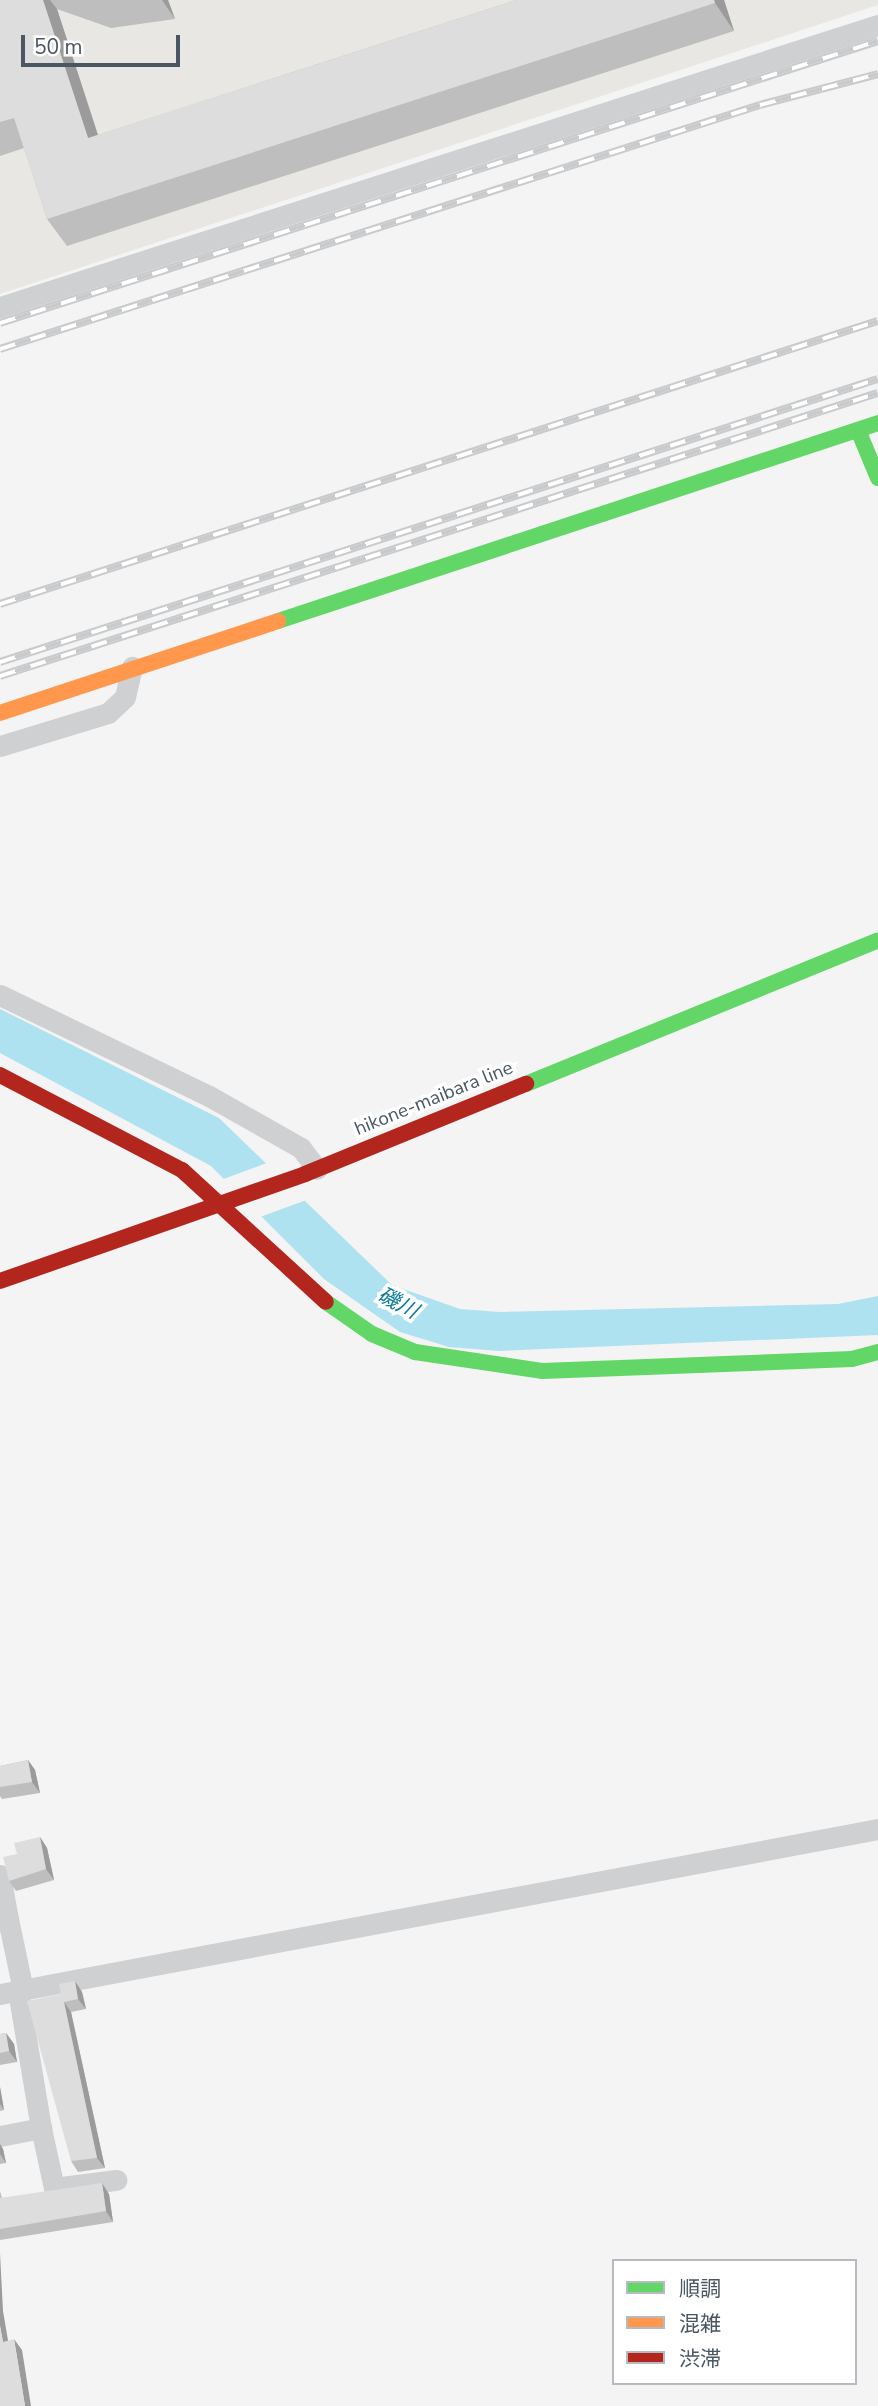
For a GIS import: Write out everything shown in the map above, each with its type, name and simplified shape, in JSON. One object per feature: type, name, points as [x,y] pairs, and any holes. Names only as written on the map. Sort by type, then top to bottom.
[{"type":"street","points":[[0,307],[878,25]]},
{"type":"street","points":[[0,713],[132,667],[878,423]]},
{"type":"street","points":[[858,430],[878,478]]},
{"type":"street","points":[[0,746],[108,713],[125,697],[132,667]]},
{"type":"street","name":"hikone-maibara line","points":[[0,1280],[226,1204],[311,1172],[878,940]]},
{"type":"street","points":[[0,995],[209,1096],[301,1148],[311,1172]]},
{"type":"street","points":[[0,1075],[182,1170],[226,1204],[300,1285],[372,1334],[415,1352],[542,1371],[852,1359],[878,1352]]},
{"type":"street","points":[[14,1992],[878,1829]]},
{"type":"street","points":[[0,1875],[14,1992],[54,2188],[116,2180]]},
{"type":"street","points":[[0,2136],[41,2128]]},
{"type":"shaded area","points":[[0,0],[878,0],[878,5],[0,294]]},
{"type":"water","name":"磯川","points":[[0,1009],[219,1118],[392,1285],[460,1309],[500,1312],[838,1304],[878,1296],[878,1335],[499,1351],[449,1347],[400,1332],[324,1279],[211,1166],[0,1053]]},
{"type":"pier","points":[[272,1161],[312,1198],[260,1217],[221,1180]]},
{"type":"building","points":[[0,0],[43,0],[88,138],[516,0],[714,0],[715,3],[47,219],[14,118],[0,122]]},
{"type":"building","points":[[28,1760],[32,1782],[0,1787],[0,1766]]},
{"type":"building","points":[[40,1837],[46,1869],[9,1881],[3,1857],[17,1854],[14,1843]]},
{"type":"building","points":[[75,1981],[78,1999],[64,2002],[97,2158],[71,2161],[27,2001],[61,1994],[59,1984]]},
{"type":"building","points":[[6,2033],[9,2051],[0,2053],[0,2034]]},
{"type":"building","points":[[102,2183],[106,2211],[0,2229],[0,2198]]},
{"type":"building","points":[[0,2326],[3,2342],[14,2339],[25,2406],[0,2406]]},
{"type":"railway","points":[[0,323],[878,41]]},
{"type":"railway","points":[[0,349],[760,105],[878,74]]},
{"type":"railway","points":[[0,604],[878,321]]},
{"type":"railway","points":[[0,662],[878,379]]},
{"type":"railway","points":[[0,676],[878,393]]},
{"type":"traffic: fast","points":[[278,621],[878,423]]},
{"type":"traffic: fast","points":[[858,430],[878,478]]},
{"type":"traffic: fast","points":[[526,1084],[878,940]]},
{"type":"traffic: fast","points":[[326,1302],[372,1334],[415,1352],[542,1371],[852,1359],[878,1352]]},
{"type":"traffic: slow","points":[[0,713],[278,621]]},
{"type":"traffic: jam","points":[[0,1075],[182,1170],[326,1302]]},
{"type":"traffic: jam","points":[[0,1281],[305,1174],[526,1084]]}]
